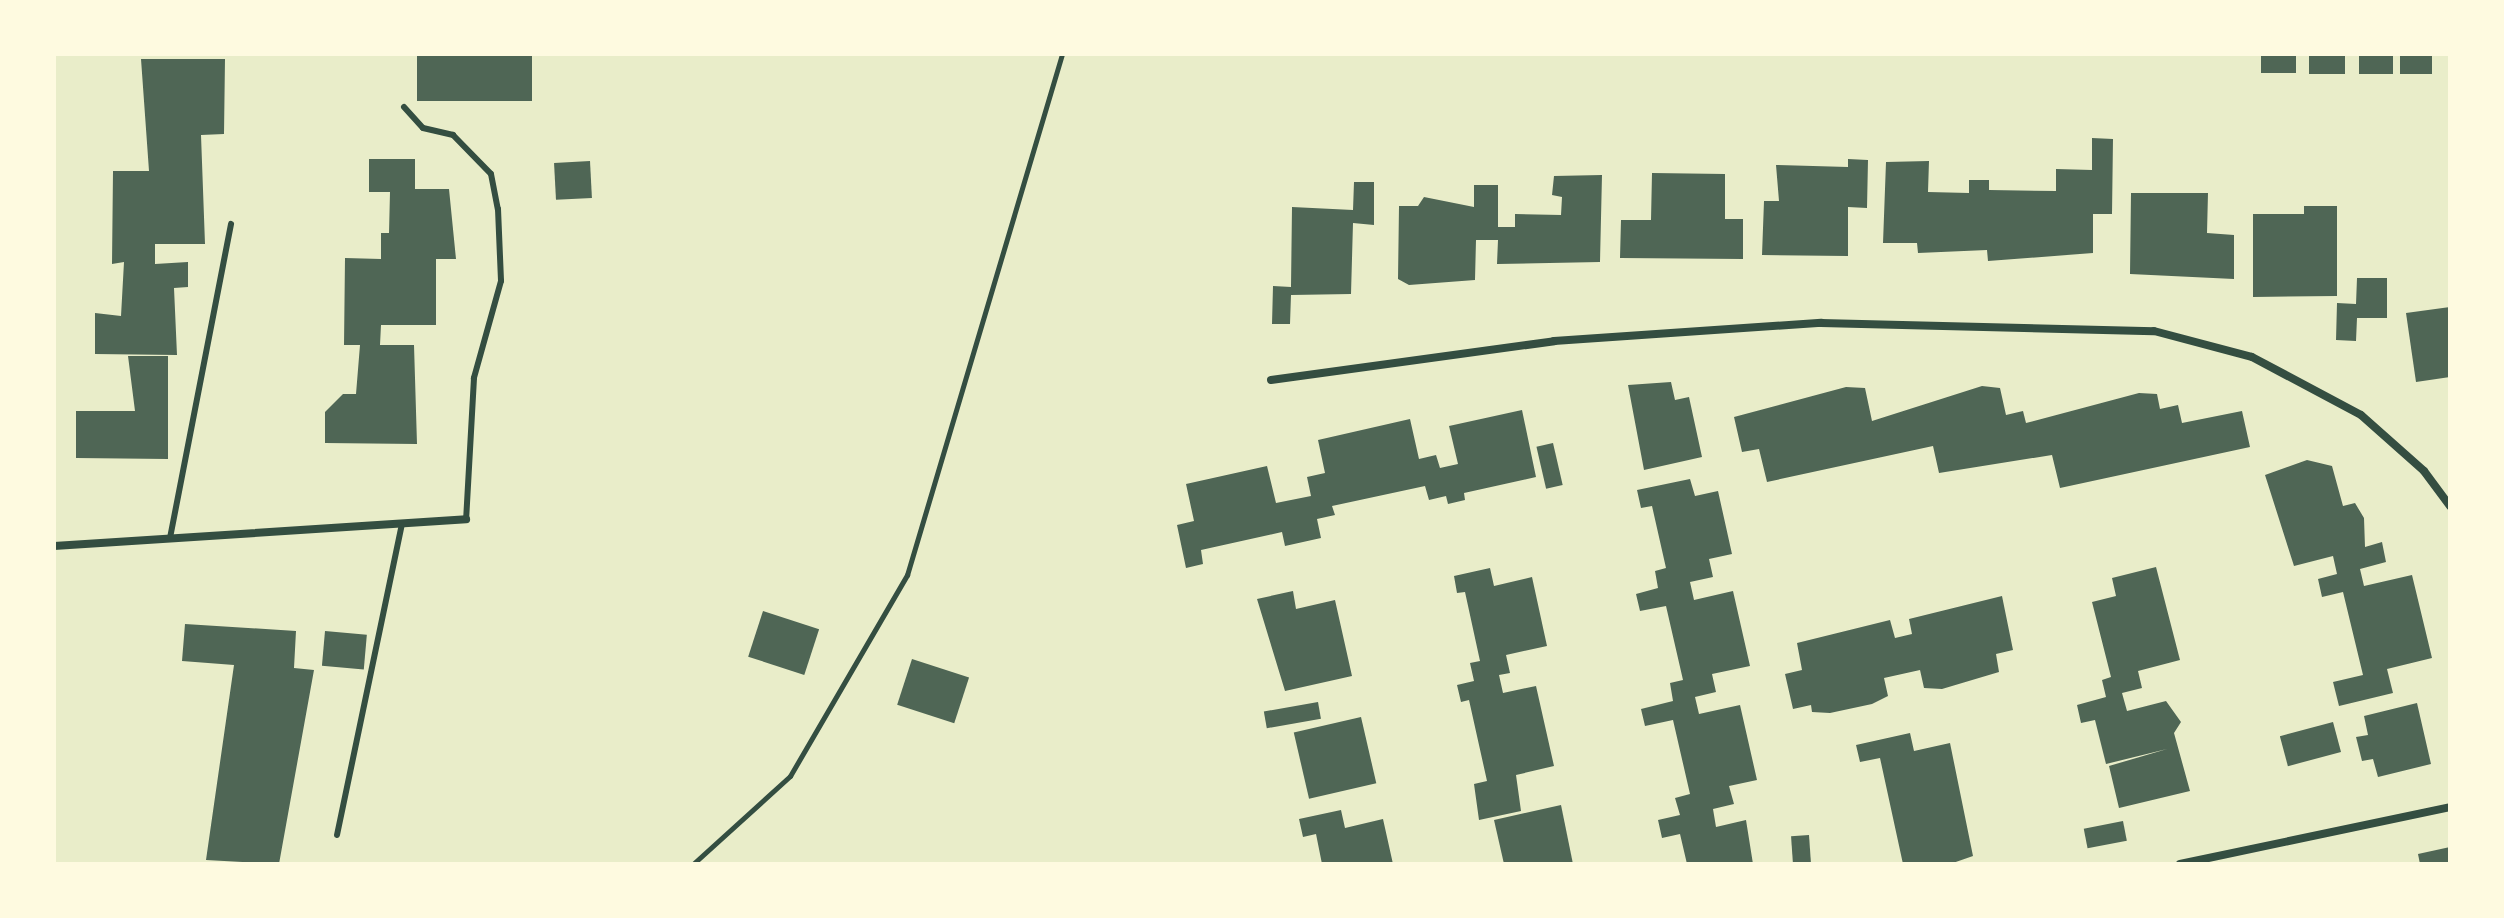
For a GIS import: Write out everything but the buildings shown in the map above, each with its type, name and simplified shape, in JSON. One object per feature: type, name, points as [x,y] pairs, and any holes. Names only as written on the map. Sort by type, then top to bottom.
[{"type":"street","points":[[1271,380],[1554,341],[1821,323],[2154,331],[2252,357],[2361,415],[2424,471],[2450,506]]},
{"type":"street","points":[[54,546],[466,519]]},
{"type":"street","points":[[2180,864],[2450,807]]},
{"type":"lane","points":[[404,107],[423,128],[453,135],[491,174],[498,209],[501,281],[474,378],[466,519]]},
{"type":"lane","points":[[170,538],[231,224]]},
{"type":"lane","points":[[337,835],[402,524]]},
{"type":"path","points":[[693,864],[790,776],[907,575],[1062,54]]}]
